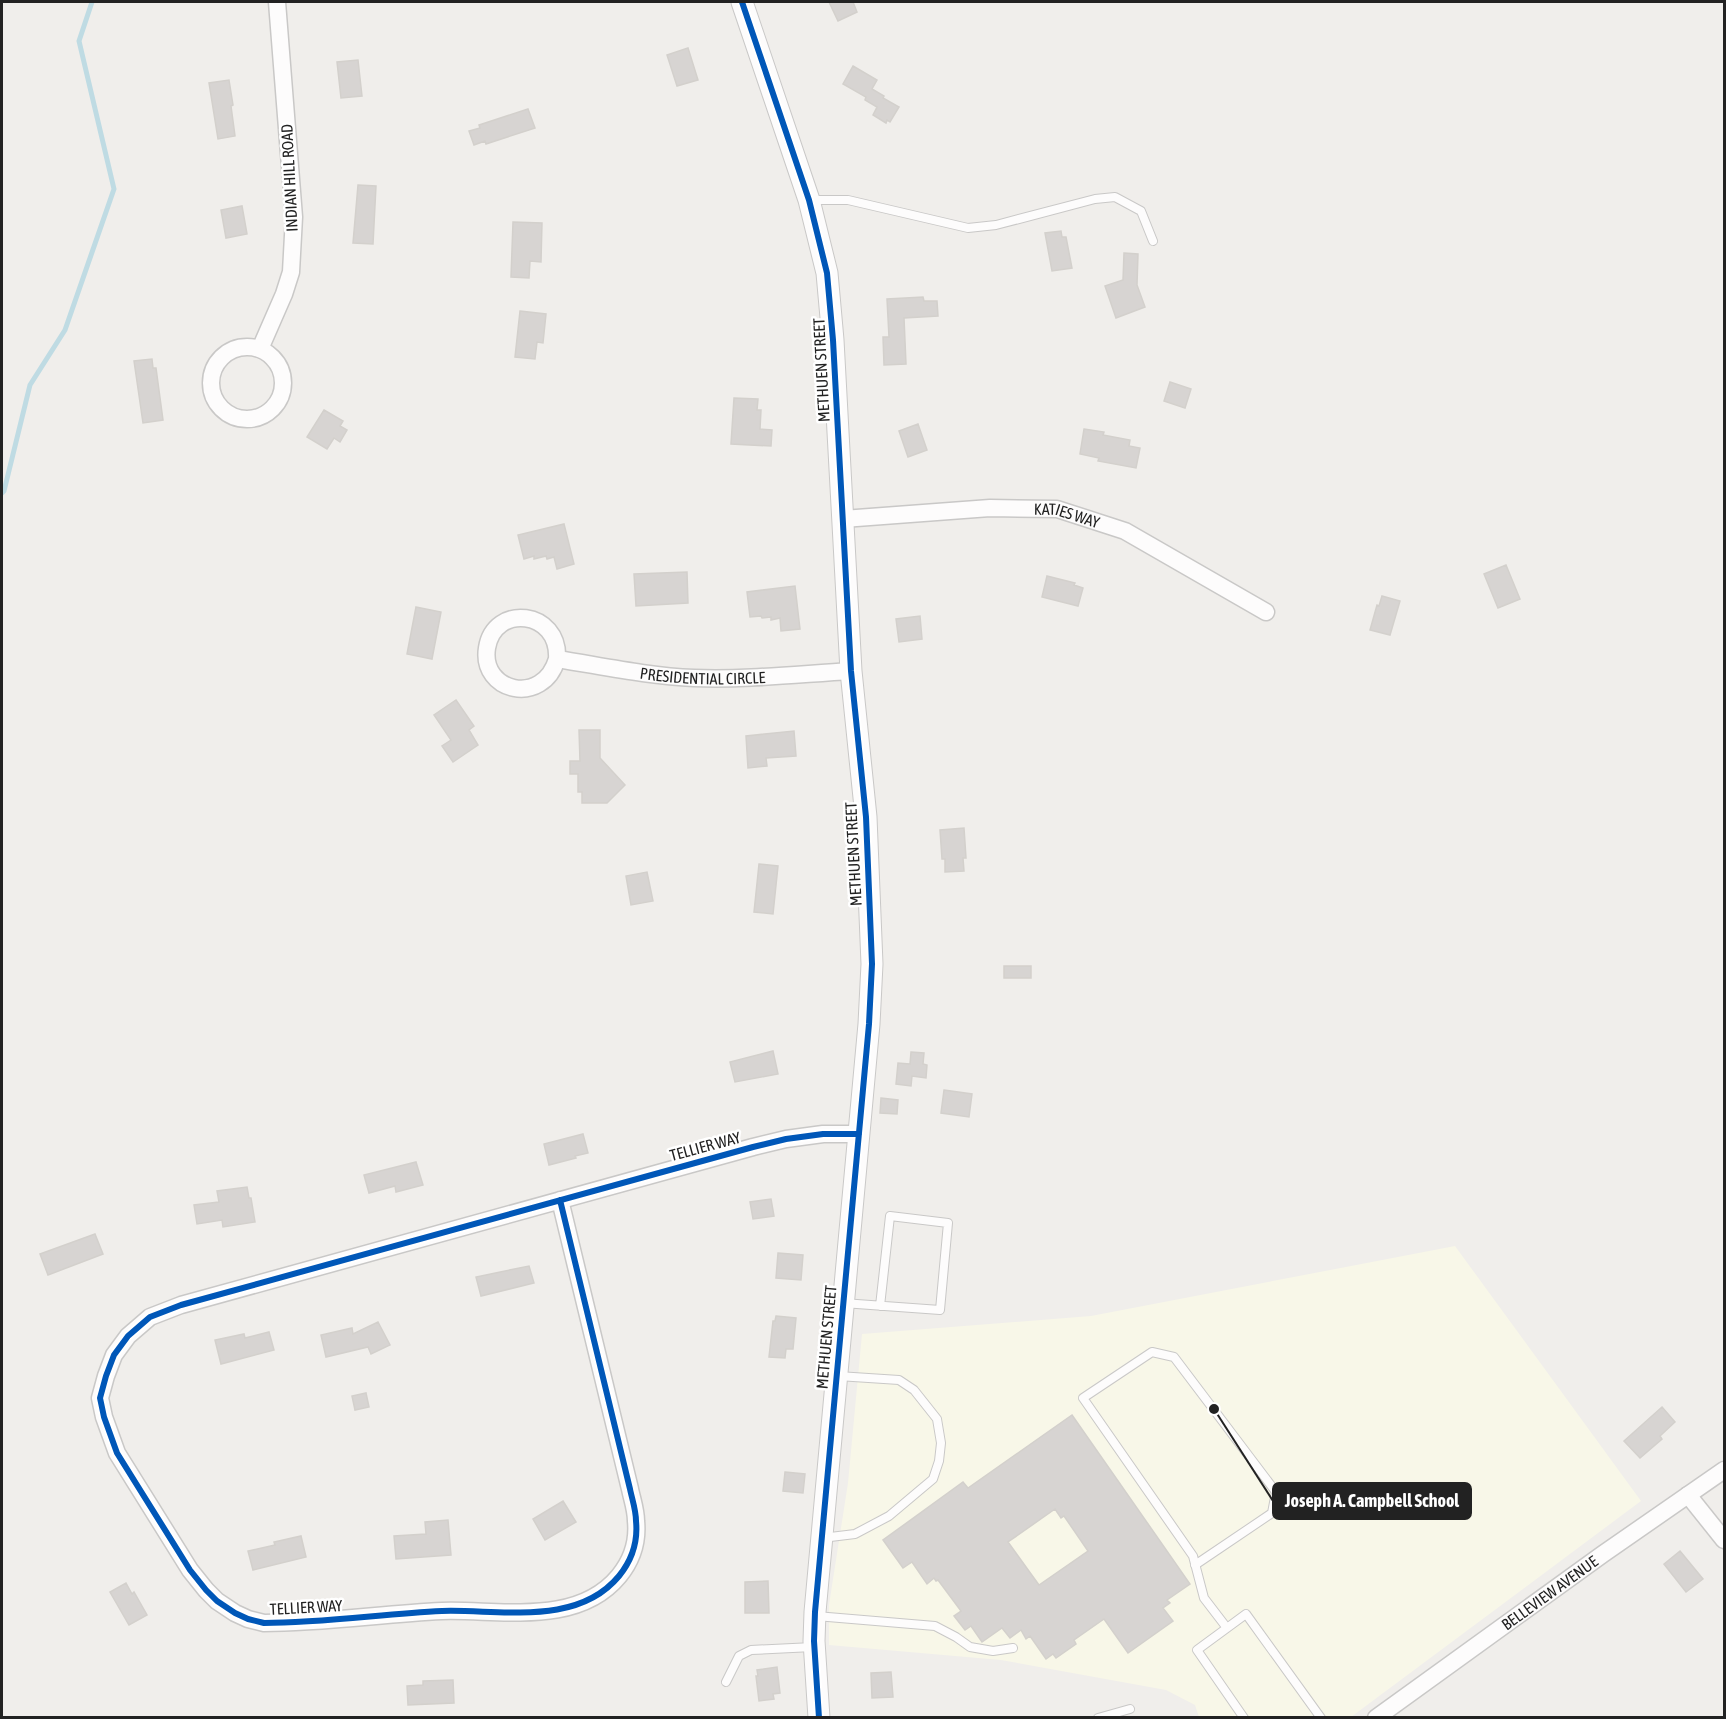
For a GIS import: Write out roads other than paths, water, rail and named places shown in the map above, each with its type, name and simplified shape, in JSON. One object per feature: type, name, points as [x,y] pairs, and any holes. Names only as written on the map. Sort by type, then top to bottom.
[{"type":"street","name":"INDIAN HILL ROAD","points":[[260,349],[291,272],[293,239],[294,217],[277,2]]},
{"type":"street","name":"METHUEN STREET","points":[[742,2],[809,200],[827,273],[834,340],[851,671],[866,817],[872,964],[869,1024],[815,1616],[814,1647],[819,1718]]},
{"type":"street","points":[[248,346],[260,349],[278,363],[283,387],[272,409],[262,416],[250,419],[238,418],[227,413],[218,405],[212,394],[210,383],[212,371],[226,353],[248,346]]},
{"type":"street","name":"KATIES WAY","points":[[843,519],[990,508],[1057,509],[1125,531],[1266,612]]},
{"type":"street","points":[[518,618],[532,619],[550,631],[556,644],[557,658],[551,673],[541,683],[526,688],[511,687],[498,680],[489,668],[487,645],[493,632],[504,622],[518,618]]},
{"type":"street","name":"PRESIDENTIAL CIRCLE","points":[[557,658],[694,678],[851,671]]},
{"type":"street","name":"TELLIER WAY","points":[[560,1200],[628,1478],[636,1520],[633,1552],[626,1567],[616,1579],[604,1591],[589,1600],[567,1608],[541,1611],[444,1611],[264,1623],[235,1613],[217,1601],[190,1570],[117,1453],[100,1398],[114,1355],[128,1336],[150,1317],[181,1305],[560,1200],[786,1139],[823,1134],[859,1134]]},
{"type":"street","name":"BELLEVIEW AVENUE","points":[[1376,1718],[1725,1470]]},
{"type":"street","points":[[1688,1495],[1725,1540]]},
{"type":"lane","points":[[809,200],[848,200],[968,228],[996,225],[1095,199],[1115,197],[1141,211],[1153,241]]},
{"type":"lane","points":[[843,1303],[880,1306],[940,1310],[948,1223],[890,1216],[880,1306]]},
{"type":"lane","points":[[1195,1565],[1272,1513],[1276,1492],[1174,1357],[1152,1352],[1083,1398],[1193,1556],[1195,1565],[1204,1598],[1227,1628]]},
{"type":"lane","points":[[821,1538],[855,1534],[889,1516],[933,1479],[939,1461],[941,1443],[937,1419],[914,1390],[899,1380],[836,1375]]},
{"type":"lane","points":[[1244,1718],[1197,1650],[1246,1614],[1321,1718]]},
{"type":"lane","points":[[815,1616],[935,1626],[970,1647],[993,1651],[1013,1648]]},
{"type":"lane","points":[[726,1682],[739,1656],[751,1650],[814,1647]]},
{"type":"lane","points":[[1098,1718],[1130,1709]]},
{"type":"waterway","points":[[2,493],[30,385],[65,330],[114,189],[79,41],[92,2]]},
{"type":"place","name":"Joseph A. Campbell School","points":[[1214,1409]]}]
